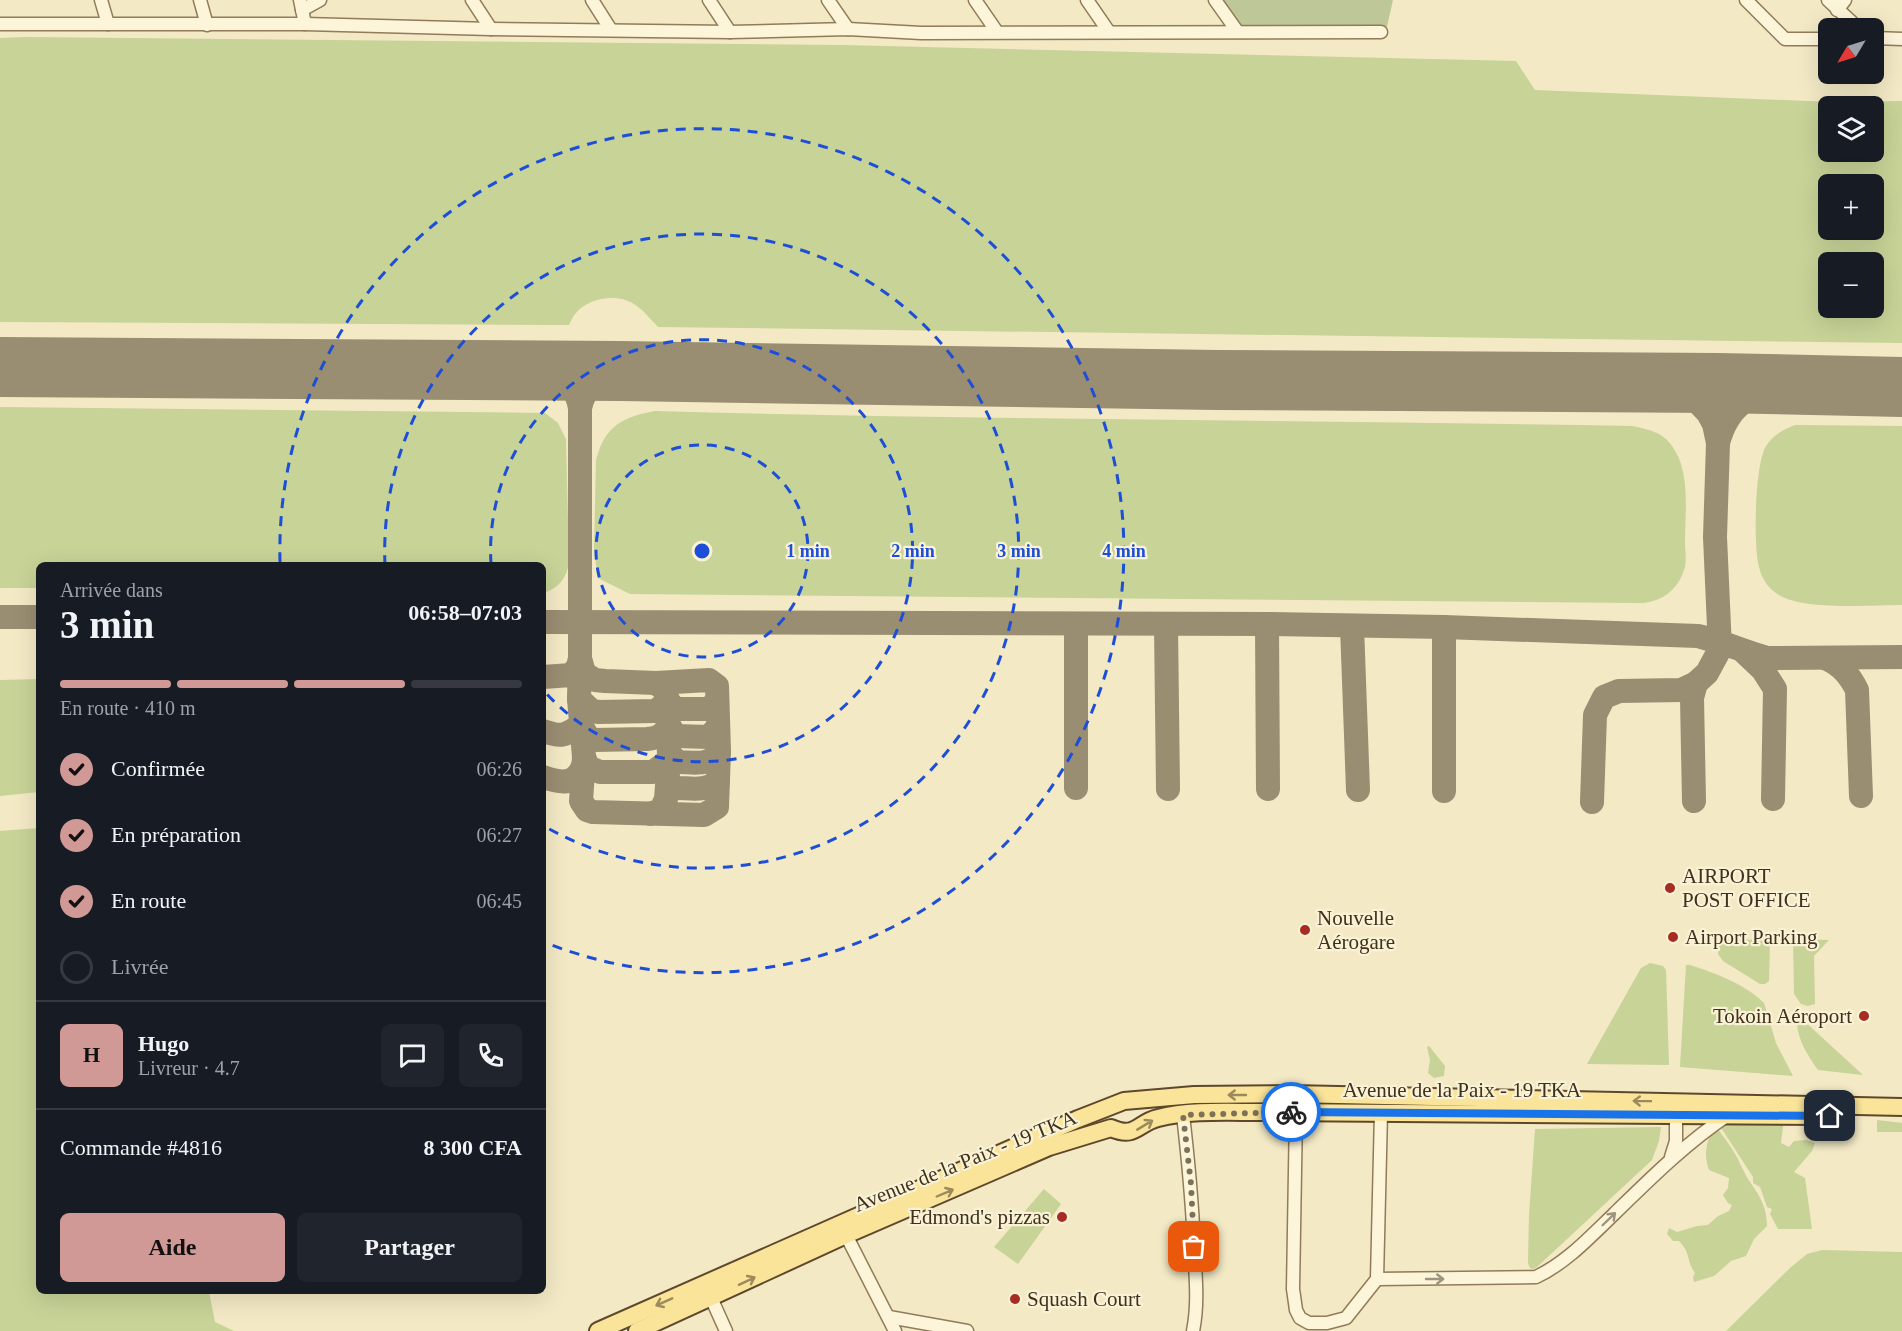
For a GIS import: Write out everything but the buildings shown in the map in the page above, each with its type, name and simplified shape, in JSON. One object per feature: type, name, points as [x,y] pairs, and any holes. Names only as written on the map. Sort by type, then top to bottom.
[{"type":"main road","name":"Avenue de la Paix - 19 TKA","points":[[637,1331],[707,1291],[1078,1119],[1124,1101],[1171,1096],[1291,1094],[1902,1107]]},
{"type":"main road","name":"Avenue de la Paix - 19 TKA","points":[[598,1331],[707,1291],[846,1235],[1049,1147],[1111,1128],[1119,1132],[1134,1131],[1157,1118],[1183,1115],[1296,1112],[1902,1117]]},
{"type":"street","points":[[101,0],[108,24]]},
{"type":"street","points":[[200,0],[207,25]]},
{"type":"street","points":[[304,24],[301,5],[320,0]]},
{"type":"street","points":[[472,0],[491,29]]},
{"type":"street","points":[[592,0],[611,30]]},
{"type":"street","points":[[709,0],[730,32]]},
{"type":"street","points":[[828,0],[848,29]]},
{"type":"street","points":[[975,0],[998,32]]},
{"type":"street","points":[[1087,0],[1109,32]]},
{"type":"street","points":[[1215,0],[1237,31]]},
{"type":"street","points":[[1746,0],[1785,39],[1818,39]]},
{"type":"street","points":[[1828,0],[1841,5],[1851,18]]},
{"type":"street","points":[[0,24],[304,24],[730,32],[848,29],[921,33],[1381,32]]},
{"type":"street","points":[[1884,38],[1902,39]]},
{"type":"street","points":[[1296,1112],[1293,1289],[1296,1310],[1300,1318],[1309,1323],[1341,1321],[1351,1314],[1377,1279],[1380,1112]]},
{"type":"street","points":[[1671,1159],[1676,1141],[1676,1114]]},
{"type":"street","points":[[1183,1115],[1191,1184],[1197,1279],[1193,1331]]},
{"type":"street","points":[[1377,1279],[1536,1277],[1554,1268],[1671,1159],[1703,1132],[1728,1115]]},
{"type":"street","points":[[846,1235],[896,1331]]},
{"type":"street","points":[[707,1291],[726,1331]]},
{"type":"street","points":[[889,1317],[967,1331]]},
{"type":"green space","points":[[1222,0],[1393,0],[1386,31],[1242,27]]},
{"type":"green space","points":[[0,38],[842,45],[1516,61],[1535,90],[1818,101],[1818,162],[1884,162],[1884,101],[1902,101],[1902,343],[658,327],[637,306],[623,299],[614,298],[597,300],[582,307],[569,325],[0,322]]},
{"type":"green space","points":[[0,407],[545,413],[558,423],[566,439],[569,562],[564,578],[557,586],[546,592],[546,562],[36,562],[36,588],[0,588]]},
{"type":"green space","points":[[655,411],[1632,426],[1664,437],[1678,456],[1686,492],[1685,564],[1678,583],[1669,593],[1657,600],[1643,603],[630,594],[598,578],[594,550],[596,460],[604,439],[616,425],[633,416]]},
{"type":"green space","points":[[1795,425],[1902,426],[1902,605],[1818,605],[1787,599],[1776,593],[1765,582],[1759,567],[1756,541],[1759,469],[1762,455],[1769,442],[1779,433]]},
{"type":"green space","points":[[36,679],[36,792],[0,796],[0,680]]},
{"type":"green space","points":[[36,828],[36,1294],[209,1294],[215,1322],[234,1331],[0,1331],[0,831]]},
{"type":"green space","points":[[1718,939],[1770,940],[1769,981],[1760,984],[1723,961],[1718,954]]},
{"type":"green space","points":[[1793,939],[1829,940],[1814,956],[1815,1004],[1808,1006],[1801,1004],[1794,994]]},
{"type":"green space","points":[[1650,963],[1663,966],[1666,970],[1669,1065],[1587,1064],[1641,968]]},
{"type":"green space","points":[[1686,965],[1729,980],[1748,990],[1764,1003],[1776,1043],[1793,1076],[1680,1067]]},
{"type":"green space","points":[[1800,1020],[1803,1020],[1863,1075],[1818,1070],[1802,1043],[1797,1025]]},
{"type":"green space","points":[[1429,1046],[1445,1066],[1444,1076],[1434,1078],[1428,1073],[1430,1060],[1427,1047]]},
{"type":"green space","points":[[1784,1119],[1781,1143],[1789,1147],[1794,1141],[1806,1140],[1815,1143],[1812,1151],[1794,1172],[1805,1178],[1812,1229],[1778,1229],[1770,1214],[1772,1209],[1767,1207],[1760,1187],[1753,1183],[1753,1177],[1718,1123]]},
{"type":"green space","points":[[1877,1120],[1902,1123],[1902,1132],[1877,1132]]},
{"type":"green space","points":[[1716,1125],[1760,1197],[1766,1214],[1767,1226],[1754,1239],[1746,1256],[1731,1261],[1714,1276],[1694,1282],[1695,1273],[1685,1249],[1679,1241],[1673,1241],[1667,1234],[1669,1228],[1677,1232],[1708,1225],[1718,1216],[1729,1211],[1732,1205],[1723,1195],[1728,1188],[1729,1178],[1709,1170],[1707,1162],[1706,1150],[1709,1138],[1704,1135]]},
{"type":"green space","points":[[1661,1127],[1652,1160],[1537,1267],[1530,1268],[1528,1263],[1529,1215],[1535,1129]]},
{"type":"green space","points":[[1044,1189],[1061,1204],[1018,1264],[994,1247]]},
{"type":"green space","points":[[1822,1250],[1902,1252],[1902,1331],[1726,1331],[1790,1268],[1807,1254]]},
{"type":"taxiway","points":[[549,372],[561,377],[570,385],[580,408],[585,394],[594,383],[620,371]]},
{"type":"taxiway","points":[[1592,802],[1595,715],[1604,697],[1619,691],[1681,690],[1696,683],[1707,673],[1720,649],[1715,537],[1718,443],[1714,424],[1708,413],[1691,395],[1675,388],[1656,384]]},
{"type":"taxiway","points":[[1718,443],[1728,419],[1742,403],[1751,397],[1786,386]]},
{"type":"taxiway","points":[[580,408],[580,658]]},
{"type":"taxiway","points":[[0,617],[36,617]]},
{"type":"taxiway","points":[[546,622],[1267,624],[1444,627],[1698,636],[1767,658],[1902,657]]},
{"type":"taxiway","points":[[1076,624],[1076,788]]},
{"type":"taxiway","points":[[1166,624],[1168,789]]},
{"type":"taxiway","points":[[1267,624],[1268,789]]},
{"type":"taxiway","points":[[1352,626],[1358,790]]},
{"type":"taxiway","points":[[1444,627],[1444,791]]},
{"type":"taxiway","points":[[1744,652],[1763,670],[1775,689],[1773,799]]},
{"type":"taxiway","points":[[546,677],[571,675],[578,667],[580,658]]},
{"type":"taxiway","points":[[580,658],[584,673],[595,680],[656,683],[709,680],[717,686],[719,751],[717,807],[704,815],[587,810],[581,801],[584,757],[579,699],[580,658]]},
{"type":"taxiway","points":[[1827,659],[1845,672],[1857,690],[1861,796]]},
{"type":"taxiway","points":[[650,814],[661,810],[666,799],[669,760],[668,701],[665,690],[656,683]]},
{"type":"taxiway","points":[[1694,801],[1692,698],[1696,683]]},
{"type":"taxiway","points":[[579,699],[592,711],[599,712],[656,711],[668,701],[675,709]]},
{"type":"taxiway","points":[[668,713],[675,709],[709,709],[717,701]]},
{"type":"taxiway","points":[[546,732],[564,734],[581,725],[588,737],[594,740],[647,739],[660,736],[669,726]]},
{"type":"taxiway","points":[[669,726],[676,736],[709,737],[717,728]]},
{"type":"taxiway","points":[[669,754],[678,762],[706,762],[716,756],[719,751]]},
{"type":"taxiway","points":[[584,757],[588,767],[600,772],[653,772],[669,760]]},
{"type":"taxiway","points":[[546,778],[555,781],[571,780],[576,777],[583,766]]},
{"type":"taxiway","points":[[668,782],[676,788],[698,789],[709,787],[718,781]]},
{"type":"runway","points":[[0,367],[620,371],[1902,387]]},
{"type":"way so far","points":[[1194,1247],[1191,1184],[1183,1115],[1291,1112]]},
{"type":"place","name":"AIRPORT POST OFFICE","points":[[1670,888]]},
{"type":"place","name":"Nouvelle Aérogare","points":[[1305,930]]},
{"type":"place","name":"Airport Parking","points":[[1673,937]]},
{"type":"place","name":"Tokoin Aéroport","points":[[1864,1016]]},
{"type":"place","name":"Edmond's pizzas","points":[[1062,1217]]},
{"type":"place","name":"Squash Court","points":[[1015,1299]]},
{"type":"route","points":[[1291,1112],[1830,1116]]}]
